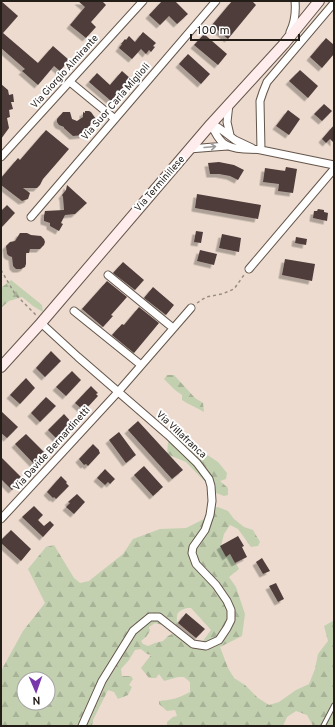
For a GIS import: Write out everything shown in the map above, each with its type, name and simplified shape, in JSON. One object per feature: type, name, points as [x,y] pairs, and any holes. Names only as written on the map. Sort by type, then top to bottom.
[{"type":"main road","name":"Via Terminillese","points":[[1,367],[41,323],[229,103],[284,44],[315,2]]},
{"type":"street","name":"Via Giorgio Almirante","points":[[1,157],[144,1]]},
{"type":"street","name":"Via Suor Carla Miglioli","points":[[31,217],[216,1]]},
{"type":"street","points":[[284,44],[294,25],[295,1]]},
{"type":"street","points":[[257,149],[260,101],[267,82],[334,3]]},
{"type":"street","points":[[70,82],[115,119]]},
{"type":"street","points":[[229,103],[227,122],[230,136]]},
{"type":"street","points":[[211,124],[217,137],[224,144],[244,149],[257,149]]},
{"type":"street","points":[[211,124],[235,140],[257,149],[334,165]]},
{"type":"street","points":[[189,150],[231,146]]},
{"type":"street","points":[[249,269],[334,169]]},
{"type":"street","points":[[108,275],[173,328]]},
{"type":"street","name":"Via Davide Bernardinetti","points":[[1,519],[118,392],[191,308]]},
{"type":"street","points":[[74,311],[141,365]]},
{"type":"street","name":"Via Villafranca","points":[[41,323],[197,462],[211,486],[212,501],[210,515],[205,530],[193,547],[192,553],[196,564],[216,585],[227,601],[231,610],[231,620],[228,628],[219,640],[206,646],[193,644],[159,617],[150,617],[133,631],[102,681],[82,726]]},
{"type":"lane","points":[[323,726],[334,705]]},
{"type":"path","points":[[191,308],[206,297],[222,294],[234,289],[249,269]]},
{"type":"path","points":[[1,270],[15,294],[36,314],[41,323]]},
{"type":"green space","points":[[11,280],[42,305],[43,312],[22,297],[9,301],[1,308],[1,288]]},
{"type":"green space","points":[[167,375],[174,375],[195,398],[203,403],[204,412],[182,400],[182,395],[164,379]]},
{"type":"green space","points":[[181,440],[196,447],[218,462],[227,473],[226,479],[220,481],[228,488],[228,495],[224,496],[216,493],[186,462],[167,454],[168,442]]},
{"type":"green space","points":[[218,507],[228,511],[234,519],[244,527],[253,530],[260,542],[258,546],[251,547],[238,529],[230,525],[224,534],[221,546],[234,559],[239,569],[229,577],[236,587],[245,614],[242,636],[220,647],[228,668],[234,678],[269,705],[279,702],[296,690],[309,684],[315,669],[318,654],[328,641],[324,626],[333,621],[334,616],[334,726],[313,726],[307,715],[296,711],[287,717],[283,726],[167,726],[167,722],[173,717],[177,716],[175,710],[167,711],[159,704],[159,701],[182,696],[190,692],[190,682],[184,677],[164,681],[159,674],[156,678],[149,678],[141,668],[151,655],[147,654],[141,649],[135,650],[121,669],[122,676],[131,676],[133,679],[129,685],[132,687],[128,695],[118,699],[114,692],[108,690],[93,720],[92,726],[1,726],[1,671],[23,631],[45,603],[28,569],[46,547],[54,545],[74,578],[80,583],[89,581],[123,554],[133,539],[160,529],[186,528],[204,519],[214,508]],"holes":[[[187,608],[191,608],[211,630],[203,641],[174,633],[163,641],[148,646],[143,644],[141,641],[150,631],[149,627],[155,623],[167,626],[177,625],[179,612]]]},
{"type":"building","points":[[1,1],[18,16],[3,33],[38,63],[53,46],[69,60],[60,71],[54,66],[38,85],[22,71],[25,69],[1,48]]},
{"type":"building","points":[[78,1],[102,1],[106,5],[91,22],[96,27],[86,38],[70,25],[85,7]]},
{"type":"building","points":[[162,1],[175,1],[188,14],[177,24],[169,16],[160,25],[149,15]]},
{"type":"building","points":[[232,1],[252,1],[256,5],[228,39],[212,25]]},
{"type":"building","points":[[143,32],[156,43],[153,46],[155,47],[151,52],[149,50],[146,54],[141,49],[132,59],[119,48],[129,36],[135,42]]},
{"type":"building","points":[[204,34],[227,54],[218,65],[194,45]]},
{"type":"building","points":[[326,38],[334,45],[334,54],[322,68],[310,57]]},
{"type":"building","points":[[188,54],[210,74],[201,84],[179,64]]},
{"type":"building","points":[[300,70],[318,86],[308,98],[289,81]]},
{"type":"building","points":[[122,71],[131,79],[111,101],[89,82],[97,73],[110,85]]},
{"type":"building","points":[[1,84],[8,90],[9,95],[13,94],[14,102],[11,102],[13,109],[9,110],[10,117],[7,118],[9,128],[1,139]]},
{"type":"building","points":[[324,104],[332,111],[322,121],[314,114]]},
{"type":"building","points":[[288,110],[300,119],[289,135],[276,126]]},
{"type":"building","points":[[85,111],[91,112],[96,119],[90,124],[83,135],[73,136],[57,122],[57,119],[63,112],[70,112],[72,119],[77,121],[83,117],[83,112],[85,113]]},
{"type":"building","points":[[334,125],[334,143],[330,139],[326,143],[322,139]]},
{"type":"building","points":[[46,130],[69,149],[37,188],[23,188],[30,193],[28,199],[22,201],[1,185],[1,178],[18,158],[20,160]]},
{"type":"building","points":[[219,162],[234,165],[244,170],[238,180],[230,176],[210,174],[208,163]]},
{"type":"building","points":[[286,167],[297,169],[293,193],[278,191],[279,184],[263,182],[265,168],[285,171]]},
{"type":"building","points":[[67,185],[87,203],[75,214],[65,215],[61,223],[63,224],[59,231],[50,226],[50,223],[44,221],[44,216],[45,211],[64,210],[62,195],[66,190]]},
{"type":"building","points":[[197,194],[261,205],[258,219],[195,208]]},
{"type":"building","points":[[7,205],[15,213],[1,228],[1,211]]},
{"type":"building","points":[[318,209],[324,210],[324,212],[328,213],[327,221],[313,218],[314,211],[317,211]]},
{"type":"building","points":[[196,231],[203,232],[201,243],[194,242]]},
{"type":"building","points":[[20,233],[41,236],[45,242],[40,249],[30,249],[29,253],[26,253],[25,267],[16,269],[13,266],[12,257],[7,254],[6,246],[10,242],[15,241]]},
{"type":"building","points":[[222,234],[241,238],[239,252],[219,248]]},
{"type":"building","points":[[296,237],[307,239],[306,245],[295,243]]},
{"type":"building","points":[[200,250],[217,254],[214,265],[197,261]]},
{"type":"building","points":[[285,259],[315,264],[312,281],[282,275]]},
{"type":"building","points":[[123,262],[144,280],[135,290],[113,273]]},
{"type":"building","points":[[107,281],[127,297],[111,315],[113,316],[103,327],[82,309]]},
{"type":"building","points":[[153,287],[174,305],[166,315],[144,298]]},
{"type":"building","points":[[139,307],[159,323],[134,353],[112,335],[122,324],[124,325]]},
{"type":"building","points":[[51,351],[61,361],[45,377],[36,368]]},
{"type":"building","points":[[72,371],[81,380],[66,396],[56,387]]},
{"type":"building","points":[[26,378],[35,388],[20,404],[10,395]]},
{"type":"building","points":[[91,386],[98,393],[96,394],[98,396],[84,411],[75,403]]},
{"type":"building","points":[[46,397],[56,406],[40,422],[31,413]]},
{"type":"building","points":[[1,411],[18,427],[7,438],[1,433]]},
{"type":"building","points":[[64,414],[73,424],[58,440],[48,430]]},
{"type":"building","points":[[138,421],[183,470],[172,479],[128,430]]},
{"type":"building","points":[[119,432],[136,455],[126,463],[109,440]]},
{"type":"building","points":[[26,434],[46,454],[35,465],[15,444]]},
{"type":"building","points":[[93,444],[100,453],[88,466],[86,464],[84,465],[79,459]]},
{"type":"building","points":[[1,457],[23,479],[12,490],[1,479]]},
{"type":"building","points":[[144,466],[163,487],[153,496],[134,475]]},
{"type":"building","points":[[105,469],[115,479],[110,484],[108,482],[105,485],[97,478]]},
{"type":"building","points":[[61,476],[69,486],[56,499],[47,492]]},
{"type":"building","points":[[77,494],[85,502],[74,514],[66,507],[70,503],[68,502]]},
{"type":"building","points":[[34,506],[43,515],[38,520],[44,526],[50,521],[54,525],[43,537],[22,517]]},
{"type":"building","points":[[11,530],[31,549],[21,561],[1,543],[1,540]]},
{"type":"building","points":[[238,536],[244,546],[242,547],[247,557],[235,563],[230,554],[226,557],[220,546]]},
{"type":"building","points":[[262,558],[270,571],[263,574],[256,562]]},
{"type":"building","points":[[276,583],[284,599],[278,602],[269,586]]},
{"type":"building","points":[[186,613],[205,629],[196,638],[178,623]]}]
